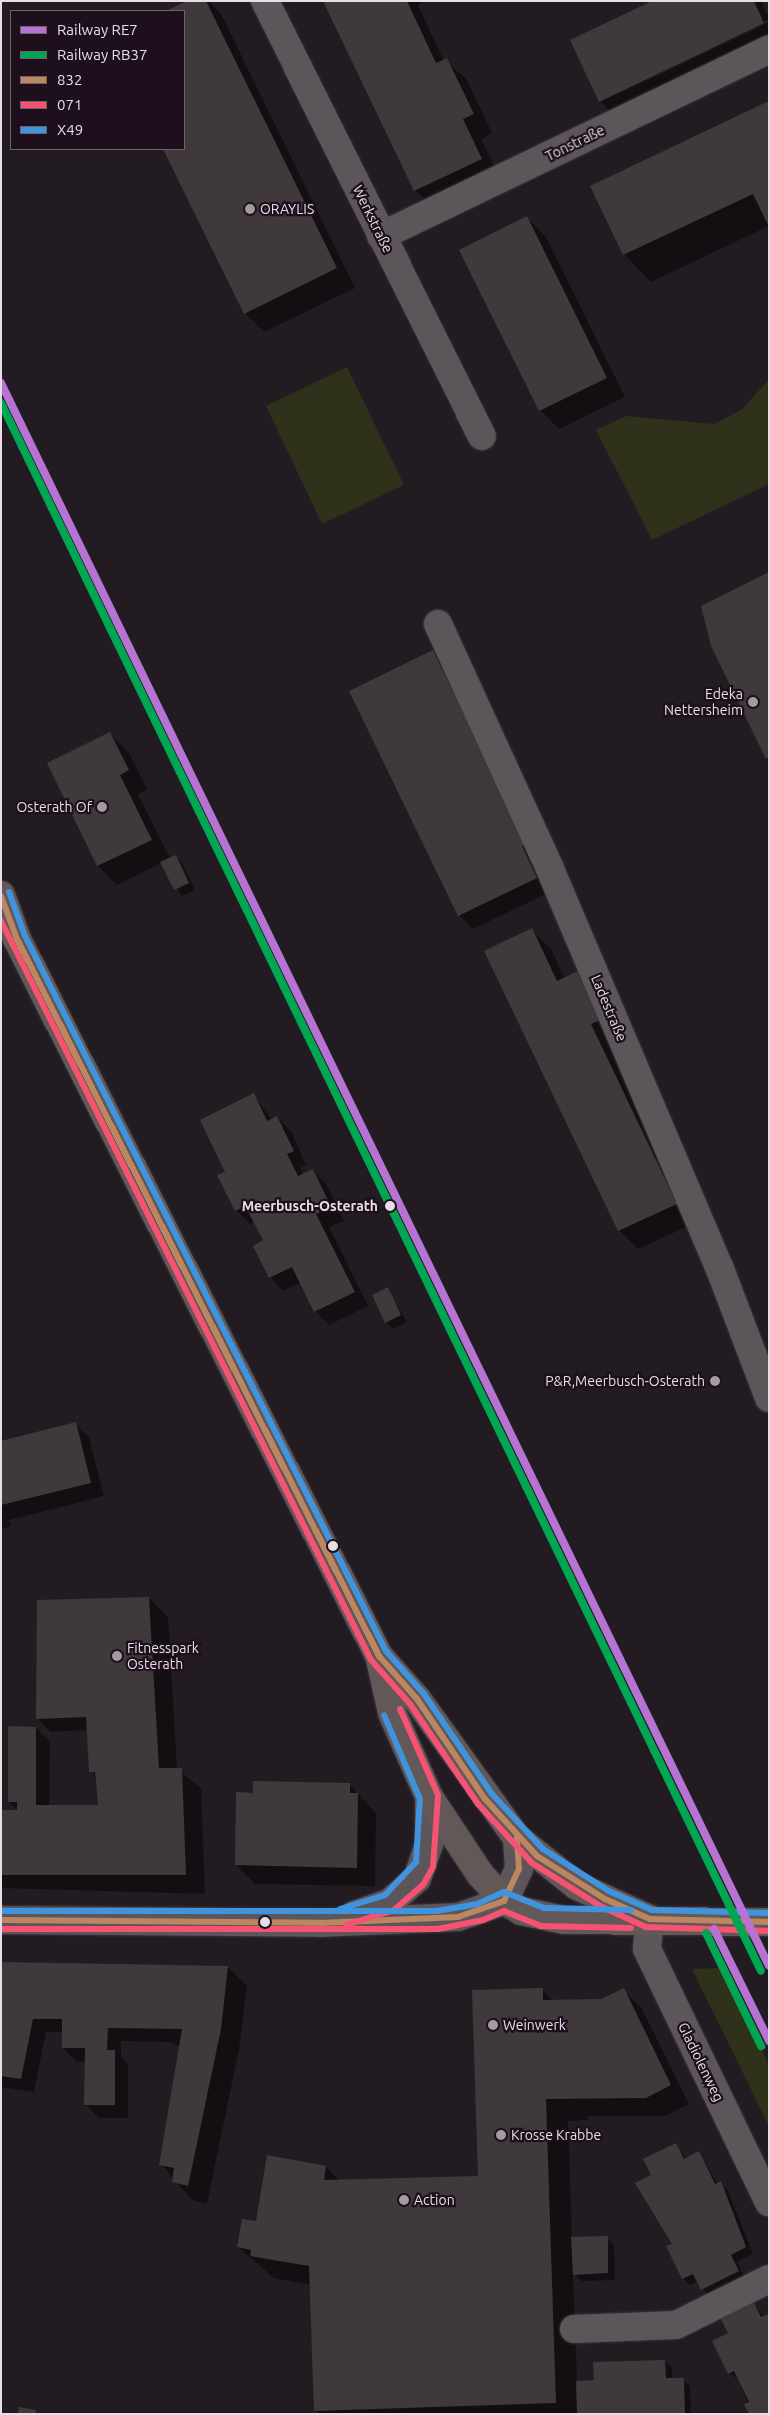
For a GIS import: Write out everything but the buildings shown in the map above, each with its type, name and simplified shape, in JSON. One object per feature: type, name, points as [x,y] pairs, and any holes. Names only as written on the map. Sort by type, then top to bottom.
[{"type":"main road","points":[[1,894],[17,939],[379,1656],[392,1713],[429,1797],[480,1874],[504,1901],[542,1917],[769,1922]]},
{"type":"main road","points":[[1,917],[17,939]]},
{"type":"main road","points":[[379,1656],[417,1699],[517,1838],[577,1886],[650,1919]]},
{"type":"street","name":"Werkstraße","points":[[265,1],[482,436]]},
{"type":"street","name":"Tonstraße","points":[[381,236],[769,49]]},
{"type":"street","name":"Ladestraße","points":[[438,624],[550,869],[720,1269],[769,1398]]},
{"type":"street","points":[[320,1923],[388,1903],[417,1879],[429,1845],[429,1797]]},
{"type":"street","points":[[1,1920],[320,1923],[438,1920],[480,1912],[504,1901],[520,1869],[517,1838]]},
{"type":"street","name":"Gladiolenweg","points":[[650,1919],[647,1949],[769,2202]]},
{"type":"street","points":[[574,2329],[676,2325],[769,2279]]},
{"type":"green space","points":[[347,367],[404,485],[322,524],[266,406]]},
{"type":"green space","points":[[769,380],[769,484],[652,540],[596,430],[626,416],[714,424],[741,410]]},
{"type":"green space","points":[[722,1968],[769,2065],[769,2126],[692,1969]]},
{"type":"rail line","name":"RE7","points":[[1,383],[769,1966]]},
{"type":"rail line","name":"RB37","points":[[1,403],[761,1971]]},
{"type":"rail line","name":"RE7","points":[[714,1929],[769,2041]]},
{"type":"rail line","name":"RB37","points":[[706,1933],[761,2046]]},
{"type":"transit line","name":"X49","points":[[9,892],[25,936],[386,1651],[424,1694],[492,1794],[543,1849],[609,1891],[652,1910],[769,1913]]},
{"type":"transit line","name":"832","points":[[1,896],[17,939],[379,1656],[417,1699],[485,1799],[537,1856],[605,1899],[650,1919],[769,1922]]},
{"type":"transit line","name":"071","points":[[1,921],[371,1660],[410,1704],[478,1804],[532,1863],[600,1906],[646,1927],[769,1931]]},
{"type":"transit line","name":"071","points":[[346,1925],[394,1910],[423,1885],[433,1867],[438,1795],[400,1709]]},
{"type":"transit line","name":"X49","points":[[340,1909],[385,1895],[416,1862],[420,1799],[384,1715]]},
{"type":"transit line","name":"832","points":[[1,1920],[320,1923],[458,1917],[504,1901],[519,1869],[517,1838]]},
{"type":"transit line","name":"X49","points":[[1,1911],[437,1911],[477,1904],[504,1892],[544,1908],[631,1910]]},
{"type":"transit line","name":"071","points":[[1,1929],[438,1929],[483,1920],[504,1911],[541,1926],[631,1928]]},
{"type":"place","name":"ORAYLIS","points":[[250,209]]},
{"type":"place","name":"Edeka Nettersheim","points":[[753,702]]},
{"type":"place","name":"Osterath Of","points":[[102,807]]},
{"type":"place","name":"Meerbusch-Osterath","points":[[390,1206]]},
{"type":"place","name":"P&R,Meerbusch-Osterath","points":[[715,1381]]},
{"type":"place","name":"Fitnesspark Osterath","points":[[117,1656]]},
{"type":"place","name":"Weinwerk","points":[[493,2025]]},
{"type":"place","name":"Krosse Krabbe","points":[[501,2135]]},
{"type":"place","name":"Action","points":[[404,2200]]}]
